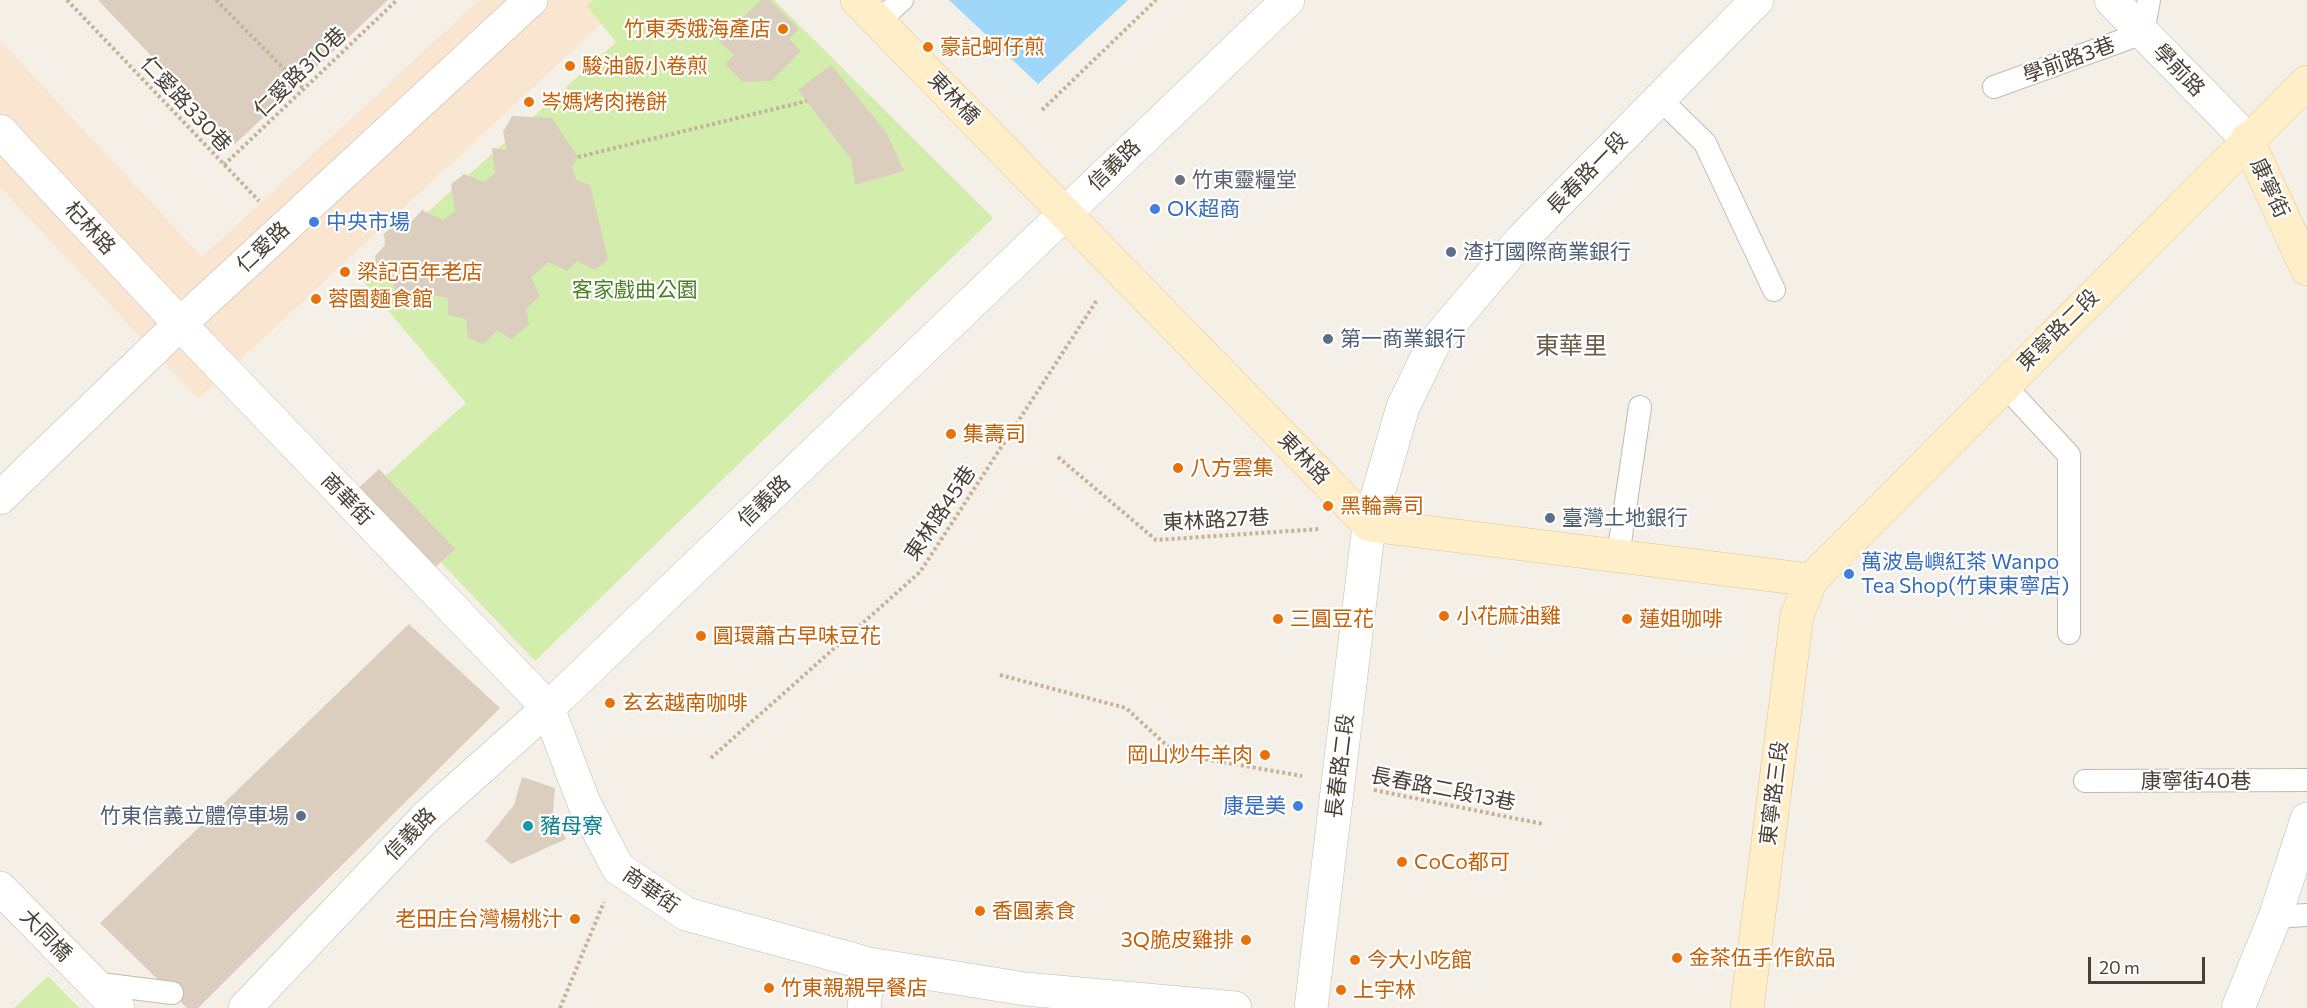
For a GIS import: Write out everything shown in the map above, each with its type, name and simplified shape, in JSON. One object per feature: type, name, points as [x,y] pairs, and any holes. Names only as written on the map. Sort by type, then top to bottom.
[{"type":"street","name":"仁愛路","points":[[0,498],[180,324],[531,0]]},
{"type":"street","name":"信義路","points":[[245,1008],[427,816],[548,708],[1288,0]]},
{"type":"street","name":"長春路一段","points":[[1369,525],[1402,407],[1434,343],[1521,240],[1757,0]]},
{"type":"street","name":"學前路","points":[[2111,0],[2247,139]]},
{"type":"street","name":"東林橋","points":[[879,7],[905,47],[1003,149]]},
{"type":"street","name":"東寧路二段","points":[[1811,580],[2247,139],[2307,82]]},
{"type":"street","name":"杞林路","points":[[0,131],[180,324]]},
{"type":"street","name":"康寧街","points":[[2247,139],[2307,269]]},
{"type":"street","name":"東林路","points":[[1003,149],[1369,525]]},
{"type":"street","name":"商華街","points":[[180,324],[548,708],[584,803],[618,868],[686,914],[869,964],[1025,989],[1235,1008]]},
{"type":"street","points":[[1369,525],[1811,580]]},
{"type":"street","name":"長春路二段","points":[[1311,1008],[1369,525]]},
{"type":"street","name":"東寧路三段","points":[[1747,1008],[1797,615],[1811,580]]},
{"type":"street","points":[[2238,1008],[2291,916],[2307,819]]},
{"type":"street","name":"大同橋","points":[[0,888],[118,1008]]},
{"type":"street","points":[[864,1008],[869,964]]},
{"type":"lane","points":[[2143,33],[2149,0]]},
{"type":"lane","name":"學前路3巷","points":[[1994,87],[2143,33]]},
{"type":"lane","points":[[1660,99],[1705,143],[1774,290]]},
{"type":"lane","points":[[2004,385],[2069,455],[2069,633]]},
{"type":"lane","points":[[1618,556],[1640,407]]},
{"type":"lane","name":"康寧街40巷","points":[[2085,781],[2307,780]]},
{"type":"lane","points":[[93,982],[172,993]]},
{"type":"path","name":"仁愛路330巷","points":[[67,0],[285,228]]},
{"type":"path","points":[[216,0],[304,89]]},
{"type":"path","name":"仁愛路310巷","points":[[224,165],[397,0]]},
{"type":"path","points":[[1042,110],[1156,0]]},
{"type":"path","points":[[578,157],[807,101]]},
{"type":"path","name":"東林路45巷","points":[[711,758],[920,572],[1119,267]]},
{"type":"path","name":"東林路27巷","points":[[1058,457],[1156,540],[1369,525]]},
{"type":"path","name":"長春路二段13巷","points":[[999,675],[1126,708],[1176,754],[1338,783],[1543,824]]},
{"type":"path","points":[[560,1008],[618,868]]},
{"type":"shaded area","name":"中央市場","points":[[479,0],[627,0],[198,399],[0,187],[0,40],[202,257]]},
{"type":"green space","name":"客家戲曲公園","points":[[593,0],[774,0],[993,218],[535,661],[371,489],[466,403],[358,275],[616,42],[587,6]]},
{"type":"green space","points":[[48,976],[79,1008],[14,1008]]},
{"type":"water","points":[[949,0],[1128,0],[1038,84]]},
{"type":"building","points":[[98,0],[388,0],[235,144]]},
{"type":"building","points":[[761,0],[770,0],[799,29],[789,39],[801,51],[771,81],[743,82],[725,64],[734,55],[719,41]]},
{"type":"building","points":[[831,65],[886,132],[904,171],[855,185],[851,159],[798,90]]},
{"type":"building","points":[[512,116],[552,118],[578,157],[572,167],[576,180],[590,185],[608,259],[595,270],[577,261],[567,271],[548,262],[531,278],[540,296],[526,309],[529,324],[512,339],[497,331],[483,344],[468,338],[466,319],[448,315],[448,298],[426,294],[411,305],[396,297],[393,280],[378,277],[375,256],[385,245],[384,234],[401,218],[411,222],[422,210],[443,220],[455,211],[451,184],[464,174],[484,182],[495,173],[492,148],[507,150],[503,132]]},
{"type":"building","points":[[379,469],[455,549],[428,574],[353,493]]},
{"type":"building","name":"竹東信義立體停車場","points":[[409,624],[500,708],[198,1008],[187,1008],[100,923]]},
{"type":"building","name":"豬母寮","points":[[522,777],[555,788],[553,813],[566,839],[511,864],[485,841],[514,805]]},
{"type":"place","name":"竹東秀娥海產店","points":[[783,29]]},
{"type":"place","name":"豪記蚵仔煎","points":[[928,47]]},
{"type":"place","name":"駿油飯小卷煎","points":[[570,66]]},
{"type":"place","name":"岑媽烤肉捲餅","points":[[529,102]]},
{"type":"place","name":"竹東靈糧堂","points":[[1180,180]]},
{"type":"place","name":"OK超商","points":[[1155,209]]},
{"type":"place","name":"中央市場","points":[[314,222]]},
{"type":"place","name":"渣打國際商業銀行","points":[[1451,252]]},
{"type":"place","name":"梁記百年老店","points":[[345,272]]},
{"type":"place","name":"蓉園麵食館","points":[[316,299]]},
{"type":"place","name":"第一商業銀行","points":[[1328,339]]},
{"type":"place","name":"集壽司","points":[[951,434]]},
{"type":"place","name":"八方雲集","points":[[1178,468]]},
{"type":"place","name":"黑輪壽司","points":[[1328,506]]},
{"type":"place","name":"臺灣土地銀行","points":[[1550,518]]},
{"type":"place","name":"萬波島嶼紅茶 Wanpo Tea Shop(竹東東寧店)","points":[[1849,574]]},
{"type":"place","name":"小花麻油雞","points":[[1444,616]]},
{"type":"place","name":"三圓豆花","points":[[1278,619]]},
{"type":"place","name":"蓮姐咖啡","points":[[1627,619]]},
{"type":"place","name":"圓環蕭古早味豆花","points":[[701,636]]},
{"type":"place","name":"玄玄越南咖啡","points":[[610,703]]},
{"type":"place","name":"岡山炒牛羊肉","points":[[1265,755]]},
{"type":"place","name":"康是美","points":[[1298,806]]},
{"type":"place","name":"竹東信義立體停車場","points":[[301,816]]},
{"type":"place","name":"豬母寮","points":[[528,826]]},
{"type":"place","name":"CoCo都可","points":[[1402,862]]},
{"type":"place","name":"香圓素食","points":[[980,911]]},
{"type":"place","name":"老田庄台灣楊桃汁","points":[[575,919]]},
{"type":"place","name":"3Q脆皮雞排","points":[[1246,940]]},
{"type":"place","name":"金茶伍手作飲品","points":[[1677,958]]},
{"type":"place","name":"今大小吃館","points":[[1355,960]]},
{"type":"place","name":"竹東親親早餐店","points":[[769,988]]},
{"type":"place","name":"上宇林","points":[[1341,990]]},
{"type":"district","name":"東華里","points":[[1571,346]]}]
